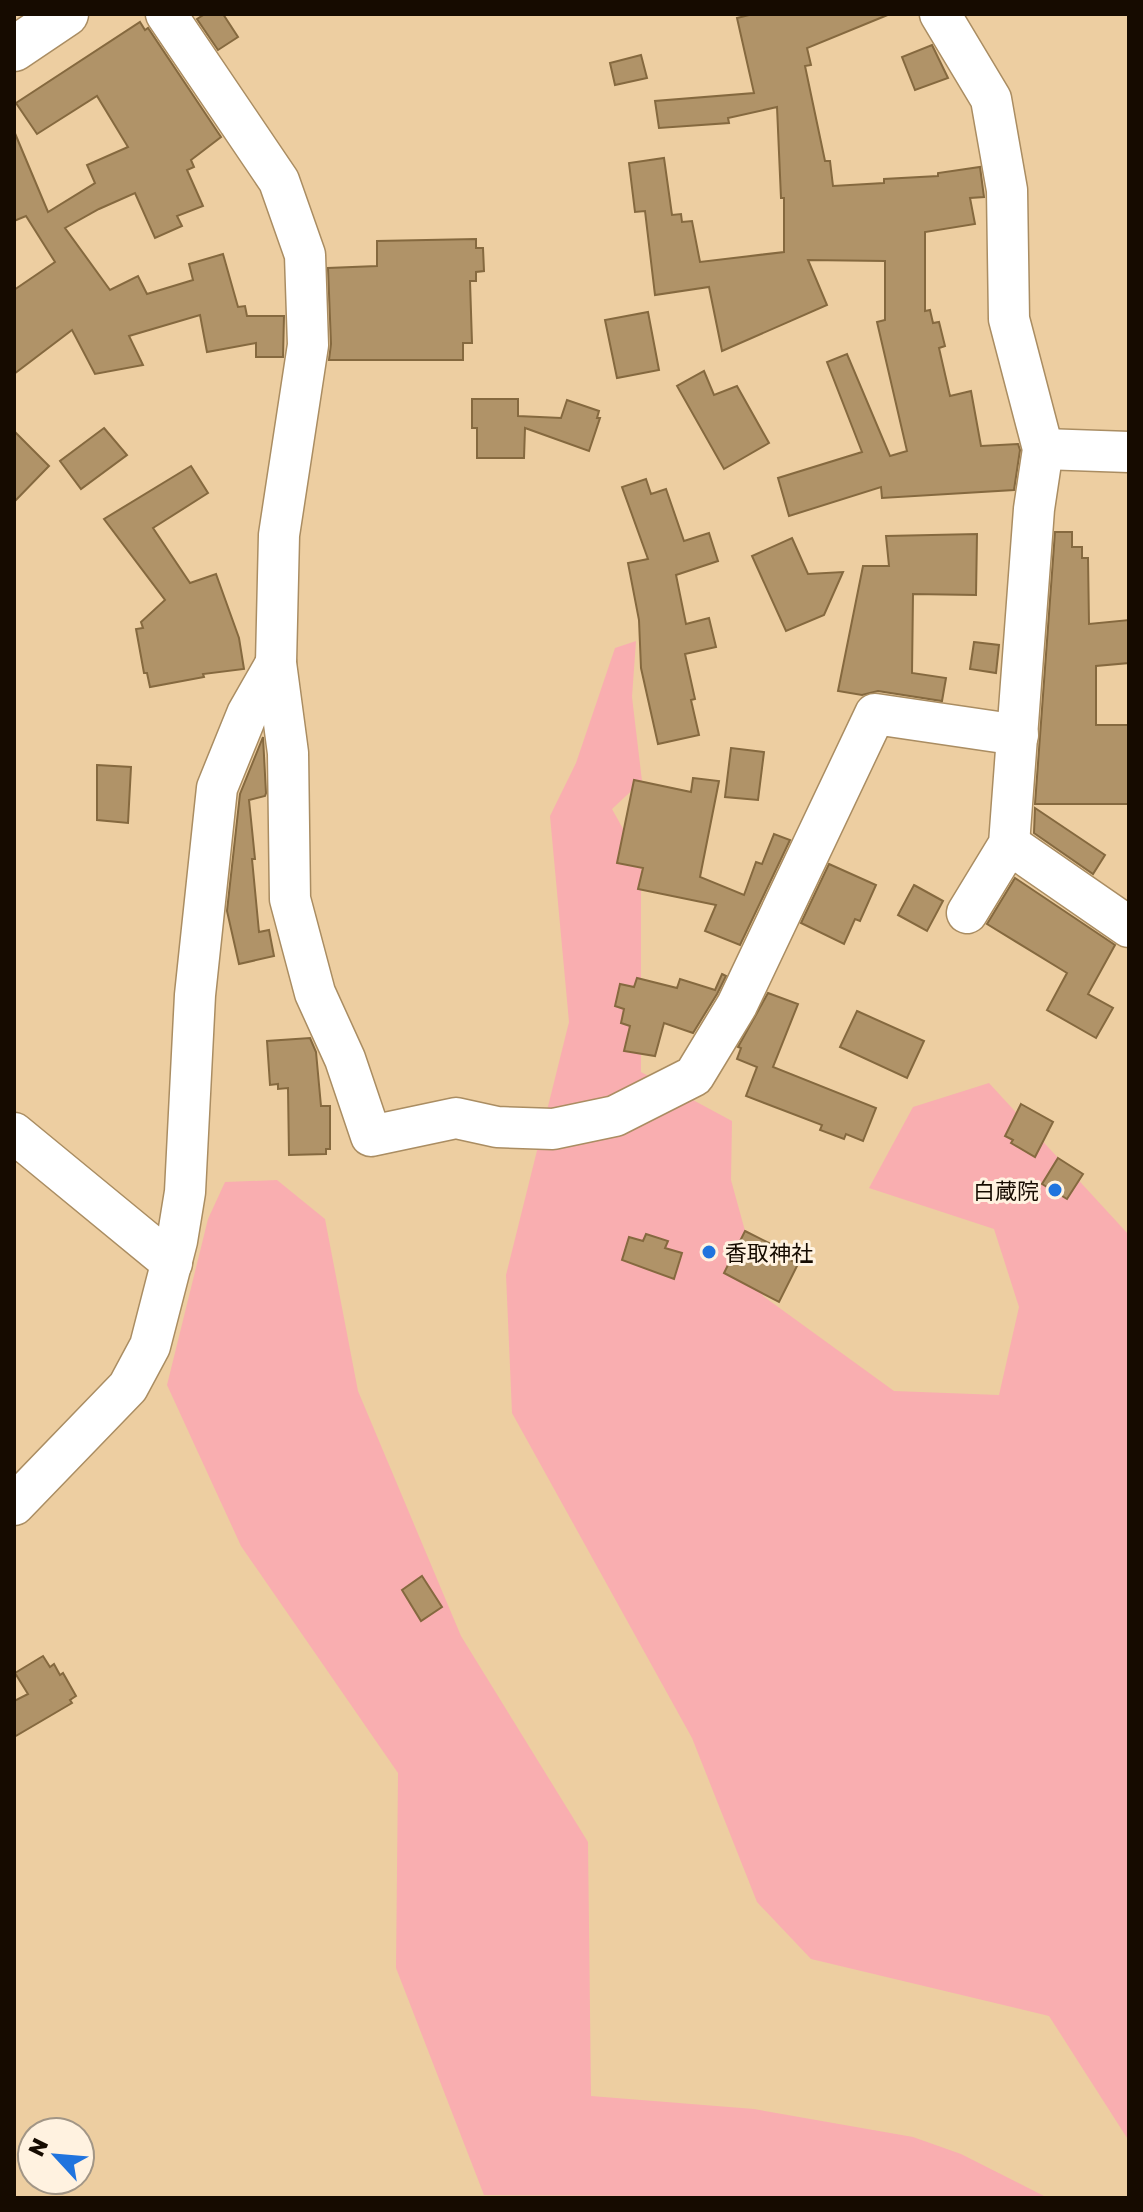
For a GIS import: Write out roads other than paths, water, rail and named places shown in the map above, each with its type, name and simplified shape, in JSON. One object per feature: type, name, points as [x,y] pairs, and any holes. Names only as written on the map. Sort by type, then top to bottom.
[{"type":"main road","points":[[14,49],[66,14]]},
{"type":"street","points":[[166,14],[279,181],[305,255],[308,345],[279,535],[276,663],[288,753],[290,899],[315,993],[345,1059],[371,1136],[456,1118],[497,1127],[553,1129],[615,1116],[694,1076],[737,1005],[875,714],[1018,735]]},
{"type":"street","points":[[940,14],[991,99],[1007,190],[1009,319],[1043,449],[1034,509],[1009,844],[967,913]]},
{"type":"street","points":[[1043,449],[1129,452]]},
{"type":"street","points":[[14,1505],[128,1387],[141,1368],[150,1346],[172,1263],[185,1192],[195,995],[217,788],[247,714],[276,663]]},
{"type":"street","points":[[1009,844],[1129,927]]},
{"type":"street","points":[[14,1133],[172,1263]]},
{"type":"place","name":"白蔵院","points":[[1055,1190]]},
{"type":"place","name":"香取神社","points":[[709,1252]]}]
